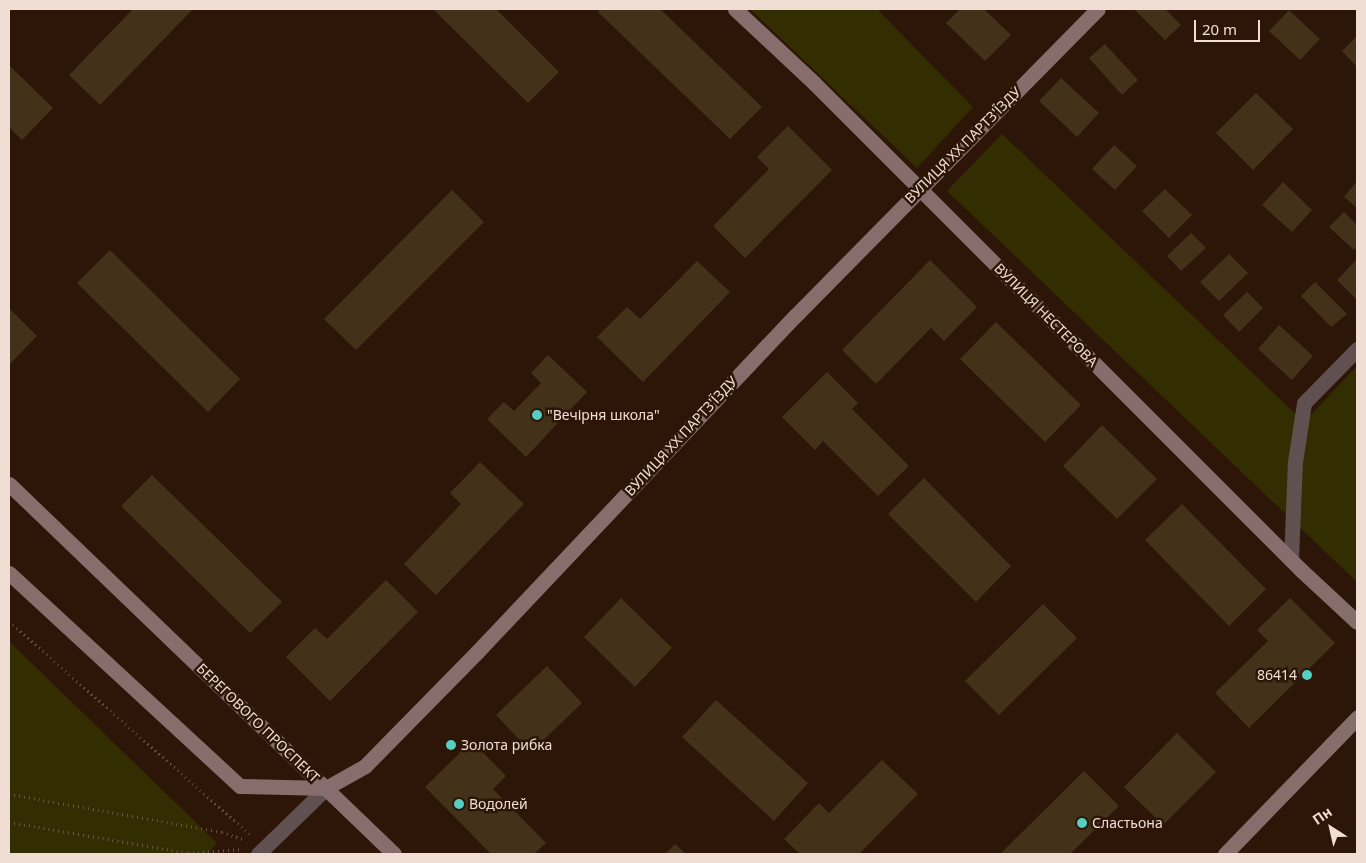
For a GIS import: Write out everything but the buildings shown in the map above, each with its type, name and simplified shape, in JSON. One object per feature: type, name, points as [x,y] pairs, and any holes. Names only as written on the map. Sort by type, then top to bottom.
[{"type":"street","name":"ВУЛИЦЯ НЕСТЕРОВА","points":[[736,9],[920,189],[1291,560],[1357,622]]},
{"type":"street","name":"ВУЛИЦЯ XX ПАРТЗ'ЇЗДУ","points":[[261,851],[326,788],[365,766],[464,665],[795,316],[1098,9]]},
{"type":"street","points":[[1291,560],[1295,462],[1304,403],[1357,349]]},
{"type":"street","name":"БЕРЕГОВОГО ПРОСПЕКТ","points":[[9,484],[326,788]]},
{"type":"street","name":"БЕРЕГОВОГО ПРОСПЕКТ","points":[[9,573],[240,786],[326,788]]},
{"type":"street","points":[[1225,854],[1357,718]]},
{"type":"street","points":[[326,788],[394,854]]},
{"type":"path","points":[[9,621],[261,851]]},
{"type":"path","points":[[9,794],[222,832],[261,851]]},
{"type":"path","points":[[9,822],[188,853],[261,851]]},
{"type":"shaded area","points":[[750,9],[877,9],[973,107],[917,168]]},
{"type":"shaded area","points":[[1002,134],[1304,422],[1357,366],[1357,582],[947,191]]},
{"type":"shaded area","points":[[9,641],[217,843],[207,854],[9,854]]},
{"type":"place","name":"\"Вечірня школа\"","points":[[537,415]]},
{"type":"place","name":"86414","points":[[1307,675]]},
{"type":"place","name":"Золота рибка","points":[[451,745]]},
{"type":"place","name":"Водолей","points":[[459,804]]},
{"type":"place","name":"Сластьона","points":[[1082,823]]}]
